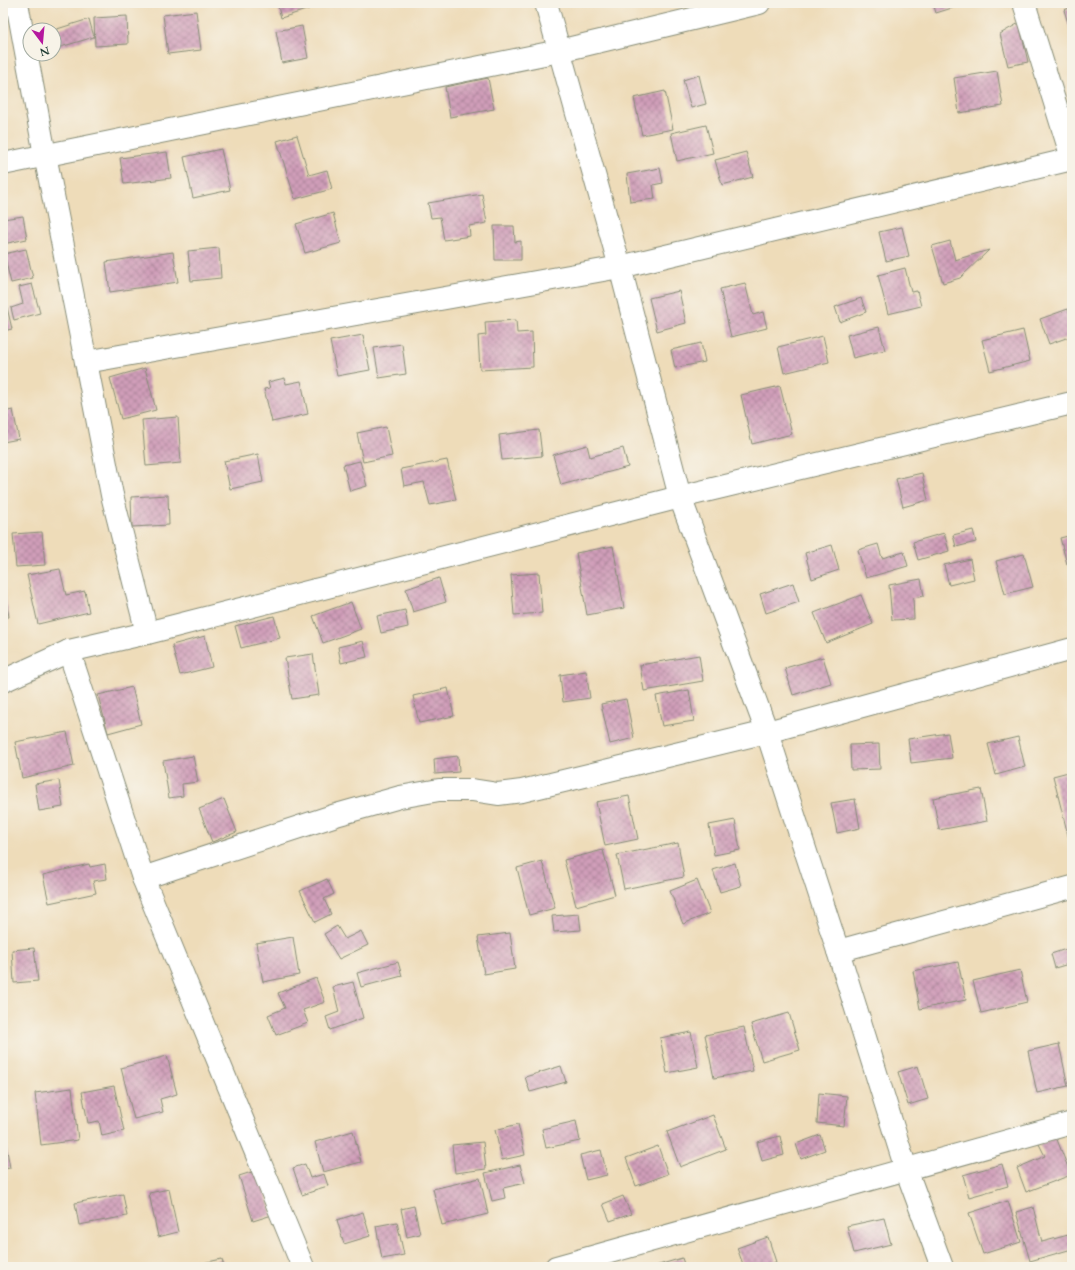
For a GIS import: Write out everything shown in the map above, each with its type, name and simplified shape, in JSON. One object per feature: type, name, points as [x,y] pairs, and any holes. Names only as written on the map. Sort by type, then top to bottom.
[{"type":"street","points":[[17,3],[45,155],[112,495],[147,633]]},
{"type":"street","points":[[546,3],[620,267],[680,496],[767,732],[838,951],[906,1170],[942,1267]]},
{"type":"street","points":[[3,164],[559,51],[759,3]]},
{"type":"street","points":[[86,362],[620,267],[1072,158],[1024,3]]},
{"type":"street","points":[[3,681],[69,651],[147,633],[680,496],[1072,403]]},
{"type":"street","points":[[143,878],[336,815],[400,797],[439,790],[472,790],[498,794],[522,791],[767,732],[1072,649]]},
{"type":"street","points":[[69,651],[143,878],[303,1267]]},
{"type":"street","points":[[838,951],[1072,887]]},
{"type":"street","points":[[556,1267],[1072,1124]]},
{"type":"building","points":[[277,3],[308,3],[309,9],[281,18]]},
{"type":"building","points":[[933,3],[968,3],[936,13]]},
{"type":"building","points":[[1072,7],[1072,36],[1064,10]]},
{"type":"building","points":[[196,11],[201,50],[168,54],[163,15]]},
{"type":"building","points":[[127,16],[128,44],[95,46],[94,18]]},
{"type":"building","points":[[89,19],[94,37],[62,47],[62,27]]},
{"type":"building","points":[[1019,23],[1028,62],[1008,66],[1000,34]]},
{"type":"building","points":[[302,26],[308,58],[282,63],[276,31]]},
{"type":"building","points":[[997,71],[1003,106],[959,113],[954,78]]},
{"type":"building","points":[[699,75],[706,104],[691,108],[683,80]]},
{"type":"building","points":[[488,78],[494,109],[450,117],[445,87]]},
{"type":"building","points":[[665,91],[673,129],[642,135],[634,98]]},
{"type":"building","points":[[706,125],[713,153],[677,161],[671,133]]},
{"type":"building","points":[[297,135],[309,175],[327,170],[332,189],[295,199],[277,141]]},
{"type":"building","points":[[221,149],[230,190],[193,198],[184,157]]},
{"type":"building","points":[[167,152],[171,178],[124,184],[120,158]]},
{"type":"building","points":[[746,152],[753,177],[722,185],[715,160]]},
{"type":"building","points":[[660,168],[663,183],[653,185],[655,199],[630,202],[627,174]]},
{"type":"building","points":[[482,194],[487,223],[469,226],[470,236],[444,240],[440,217],[431,218],[428,203]]},
{"type":"building","points":[[333,213],[341,243],[305,253],[296,224]]},
{"type":"building","points":[[23,216],[27,239],[3,244],[3,219]]},
{"type":"building","points":[[494,226],[514,226],[515,242],[521,241],[521,260],[495,260]]},
{"type":"building","points":[[902,227],[909,256],[886,261],[879,232]]},
{"type":"building","points":[[950,241],[955,260],[989,250],[960,278],[943,283],[932,246]]},
{"type":"building","points":[[219,248],[221,278],[191,281],[188,251]]},
{"type":"building","points":[[26,249],[33,278],[11,283],[4,254]]},
{"type":"building","points":[[173,252],[178,282],[110,292],[106,262]]},
{"type":"building","points":[[905,268],[911,292],[917,291],[921,306],[888,314],[878,275]]},
{"type":"building","points":[[745,283],[753,315],[763,312],[767,328],[731,337],[720,289]]},
{"type":"building","points":[[32,284],[40,313],[14,320],[11,308],[23,304],[19,287]]},
{"type":"building","points":[[679,291],[686,323],[657,331],[649,298]]},
{"type":"building","points":[[861,298],[866,312],[840,322],[835,307]]},
{"type":"building","points":[[3,303],[6,303],[12,329],[3,331]]},
{"type":"building","points":[[1068,309],[1072,320],[1072,336],[1049,344],[1040,319]]},
{"type":"building","points":[[516,320],[517,333],[532,332],[533,367],[480,370],[478,336],[486,335],[485,322]]},
{"type":"building","points":[[879,327],[885,350],[853,358],[847,335]]},
{"type":"building","points":[[1023,330],[1030,361],[990,371],[982,340]]},
{"type":"building","points":[[363,335],[370,370],[337,376],[330,341]]},
{"type":"building","points":[[823,336],[829,362],[784,373],[778,347]]},
{"type":"building","points":[[701,343],[705,362],[675,368],[671,350]]},
{"type":"building","points":[[402,344],[406,374],[379,378],[374,348]]},
{"type":"building","points":[[145,368],[156,410],[121,419],[110,378]]},
{"type":"building","points":[[285,378],[286,384],[301,381],[308,414],[272,422],[264,389],[270,388],[268,382]]},
{"type":"building","points":[[780,386],[792,434],[752,444],[741,395]]},
{"type":"building","points":[[13,410],[19,439],[3,442],[3,412]]},
{"type":"building","points":[[178,417],[181,463],[146,466],[142,420]]},
{"type":"building","points":[[386,427],[392,456],[363,462],[357,433]]},
{"type":"building","points":[[539,430],[542,456],[502,460],[499,435]]},
{"type":"building","points":[[587,445],[590,457],[623,448],[628,467],[561,485],[553,455]]},
{"type":"building","points":[[258,454],[263,482],[230,489],[224,461]]},
{"type":"building","points":[[447,460],[456,500],[430,505],[424,482],[404,486],[401,469]]},
{"type":"building","points":[[360,461],[367,486],[350,491],[343,465]]},
{"type":"building","points":[[922,473],[928,500],[903,507],[896,479]]},
{"type":"building","points":[[168,495],[169,525],[132,527],[131,497]]},
{"type":"building","points":[[973,530],[976,542],[956,547],[953,535]]},
{"type":"building","points":[[42,532],[45,565],[16,567],[13,534]]},
{"type":"building","points":[[944,533],[949,551],[918,560],[913,542]]},
{"type":"building","points":[[1072,535],[1072,563],[1067,564],[1060,538]]},
{"type":"building","points":[[878,544],[882,558],[904,552],[908,566],[866,578],[858,550]]},
{"type":"building","points":[[832,545],[839,570],[812,579],[805,553]]},
{"type":"building","points":[[613,546],[624,608],[587,615],[576,553]]},
{"type":"building","points":[[1024,554],[1033,587],[1005,594],[996,561]]},
{"type":"building","points":[[970,559],[974,579],[949,585],[944,565]]},
{"type":"building","points":[[60,569],[66,595],[85,591],[89,612],[38,624],[27,575]]},
{"type":"building","points":[[539,573],[542,613],[514,615],[511,575]]},
{"type":"building","points":[[439,578],[446,602],[413,612],[406,589]]},
{"type":"building","points":[[921,579],[924,596],[913,598],[914,619],[892,620],[889,585]]},
{"type":"building","points":[[793,583],[799,602],[766,613],[760,594]]},
{"type":"building","points":[[3,584],[9,617],[3,618]]},
{"type":"building","points":[[861,595],[873,624],[826,643],[814,613]]},
{"type":"building","points":[[351,602],[361,629],[323,643],[313,616]]},
{"type":"building","points":[[405,610],[408,627],[381,633],[377,616]]},
{"type":"building","points":[[274,616],[280,638],[241,648],[235,626]]},
{"type":"building","points":[[205,636],[212,667],[180,675],[172,645]]},
{"type":"building","points":[[363,641],[367,657],[341,663],[338,647]]},
{"type":"building","points":[[313,654],[319,695],[292,699],[285,658]]},
{"type":"building","points":[[699,655],[703,681],[644,691],[640,665]]},
{"type":"building","points":[[823,657],[831,683],[793,695],[785,668]]},
{"type":"building","points":[[586,671],[590,698],[563,702],[560,675]]},
{"type":"building","points":[[132,687],[141,724],[108,733],[98,695]]},
{"type":"building","points":[[448,688],[454,716],[419,723],[413,696]]},
{"type":"building","points":[[689,690],[694,721],[662,726],[656,696]]},
{"type":"building","points":[[626,699],[634,738],[610,744],[601,704]]},
{"type":"building","points":[[67,732],[74,766],[22,778],[15,742]]},
{"type":"building","points":[[948,733],[952,758],[911,763],[908,739]]},
{"type":"building","points":[[1018,737],[1025,767],[996,775],[988,744]]},
{"type":"building","points":[[879,744],[880,769],[851,770],[850,745]]},
{"type":"building","points":[[193,756],[198,782],[182,784],[183,796],[169,798],[163,761]]},
{"type":"building","points":[[458,756],[459,772],[435,774],[434,759]]},
{"type":"building","points":[[1072,771],[1072,847],[1071,847],[1053,776]]},
{"type":"building","points":[[59,780],[63,807],[39,811],[35,784]]},
{"type":"building","points":[[981,789],[987,821],[939,830],[933,798]]},
{"type":"building","points":[[629,796],[638,839],[605,846],[596,802]]},
{"type":"building","points":[[224,799],[237,832],[212,842],[199,809]]},
{"type":"building","points":[[855,799],[860,828],[837,833],[831,803]]},
{"type":"building","points":[[735,820],[740,850],[714,855],[709,825]]},
{"type":"building","points":[[678,843],[684,877],[624,889],[617,855]]},
{"type":"building","points":[[603,850],[615,895],[576,906],[564,860]]},
{"type":"building","points":[[542,861],[555,908],[529,915],[517,868]]},
{"type":"building","points":[[735,863],[741,886],[720,892],[713,870]]},
{"type":"building","points":[[89,864],[90,867],[105,864],[107,879],[93,881],[96,893],[49,903],[43,875]]},
{"type":"building","points":[[327,879],[334,894],[324,899],[331,914],[315,922],[300,891]]},
{"type":"building","points":[[697,880],[710,913],[683,924],[670,891]]},
{"type":"building","points":[[579,914],[581,930],[554,932],[552,916]]},
{"type":"building","points":[[337,926],[345,939],[361,931],[368,945],[339,959],[324,934]]},
{"type":"building","points":[[510,933],[515,969],[484,974],[478,937]]},
{"type":"building","points":[[293,937],[299,975],[263,982],[256,943]]},
{"type":"building","points":[[1072,947],[1072,963],[1055,968],[1051,954]]},
{"type":"building","points":[[34,948],[38,981],[14,983],[12,950]]},
{"type":"building","points":[[398,962],[402,976],[361,987],[357,973]]},
{"type":"building","points":[[958,962],[966,1000],[920,1009],[913,971]]},
{"type":"building","points":[[1020,970],[1027,1002],[981,1013],[973,981]]},
{"type":"building","points":[[316,978],[325,1002],[303,1010],[308,1023],[276,1035],[268,1015],[285,1008],[278,993]]},
{"type":"building","points":[[353,982],[363,1018],[330,1030],[326,1017],[339,1012],[333,987]]},
{"type":"building","points":[[789,1013],[800,1050],[762,1061],[751,1024]]},
{"type":"building","points":[[744,1027],[753,1071],[714,1078],[705,1035]]},
{"type":"building","points":[[691,1032],[698,1067],[667,1073],[660,1038]]},
{"type":"building","points":[[1059,1044],[1068,1086],[1037,1093],[1028,1051]]},
{"type":"building","points":[[167,1056],[177,1094],[160,1099],[163,1112],[134,1119],[121,1068]]},
{"type":"building","points":[[561,1066],[566,1082],[530,1092],[525,1077]]},
{"type":"building","points":[[918,1066],[928,1099],[908,1105],[898,1072]]},
{"type":"building","points":[[114,1086],[124,1131],[102,1136],[99,1121],[88,1123],[82,1092]]},
{"type":"building","points":[[72,1088],[78,1140],[41,1145],[35,1093]]},
{"type":"building","points":[[819,1093],[847,1096],[844,1126],[817,1123]]},
{"type":"building","points":[[713,1115],[726,1149],[680,1167],[667,1132]]},
{"type":"building","points":[[576,1121],[580,1141],[546,1148],[542,1129]]},
{"type":"building","points":[[518,1124],[525,1155],[502,1160],[495,1130]]},
{"type":"building","points":[[353,1131],[361,1162],[323,1172],[315,1142]]},
{"type":"building","points":[[820,1135],[825,1150],[801,1159],[796,1144]]},
{"type":"building","points":[[780,1136],[784,1155],[762,1161],[757,1142]]},
{"type":"building","points":[[1056,1137],[1071,1175],[1026,1192],[1017,1168],[1045,1156],[1039,1144]]},
{"type":"building","points":[[483,1142],[486,1169],[455,1173],[452,1145]]},
{"type":"building","points":[[658,1146],[668,1174],[636,1186],[626,1158]]},
{"type":"building","points":[[7,1150],[10,1168],[3,1169],[3,1151]]},
{"type":"building","points":[[601,1150],[607,1175],[586,1180],[580,1155]]},
{"type":"building","points":[[305,1164],[310,1178],[324,1174],[328,1186],[302,1195],[293,1168]]},
{"type":"building","points":[[1002,1164],[1008,1186],[969,1197],[963,1175]]},
{"type":"building","points":[[520,1165],[525,1183],[503,1188],[505,1198],[492,1201],[485,1173]]},
{"type":"building","points":[[258,1170],[272,1215],[253,1221],[239,1176]]},
{"type":"building","points":[[480,1178],[488,1214],[442,1225],[433,1189]]},
{"type":"building","points":[[169,1189],[178,1232],[158,1237],[149,1193]]},
{"type":"building","points":[[123,1194],[127,1216],[79,1225],[75,1203]]},
{"type":"building","points":[[623,1196],[631,1214],[610,1221],[603,1204]]},
{"type":"building","points":[[1008,1201],[1021,1242],[983,1254],[969,1213]]},
{"type":"building","points":[[414,1206],[420,1234],[407,1237],[401,1209]]},
{"type":"building","points":[[1033,1207],[1042,1242],[1072,1234],[1072,1249],[1030,1261],[1016,1212]]},
{"type":"building","points":[[363,1212],[370,1236],[344,1244],[337,1220]]},
{"type":"building","points":[[884,1218],[891,1244],[854,1253],[847,1226]]},
{"type":"building","points":[[397,1222],[404,1255],[382,1259],[376,1226]]},
{"type":"building","points":[[768,1237],[776,1262],[761,1267],[744,1267],[737,1248]]},
{"type":"building","points":[[682,1258],[685,1267],[652,1267]]},
{"type":"building","points":[[222,1259],[224,1267],[188,1266]]}]
